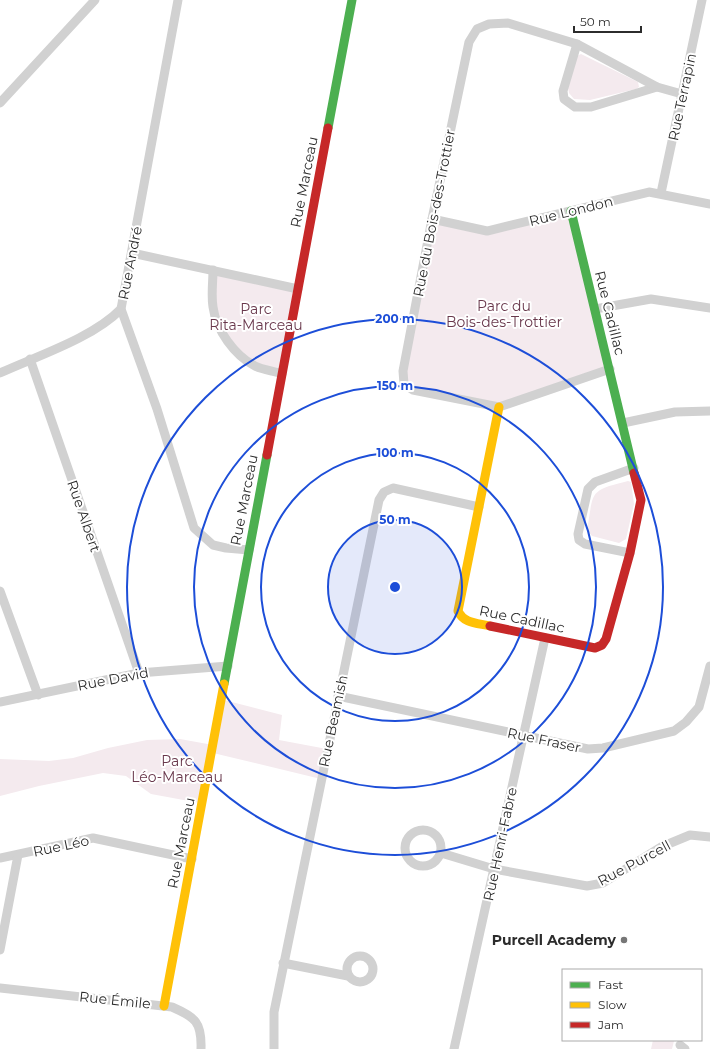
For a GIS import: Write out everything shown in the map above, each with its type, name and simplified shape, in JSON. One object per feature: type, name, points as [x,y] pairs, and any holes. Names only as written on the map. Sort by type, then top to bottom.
[{"type":"street","points":[[0,103],[95,0]]},
{"type":"street","name":"Rue André","points":[[178,0],[121,309],[157,409],[194,528],[213,545],[226,548],[250,550]]},
{"type":"street","name":"Rue Marceau","points":[[164,1006],[352,0]]},
{"type":"street","name":"Rue Terrapin","points":[[661,193],[702,0]]},
{"type":"street","name":"Rue du Bois-des-Trottier","points":[[610,369],[500,406],[413,390],[404,384],[403,371],[432,219],[469,42],[477,29],[489,24],[508,23],[577,44],[657,87],[682,94]]},
{"type":"street","points":[[577,44],[563,91],[564,99],[575,107],[591,107],[657,87]]},
{"type":"street","name":"Rue London","points":[[432,219],[487,231],[648,192],[661,193],[710,204]]},
{"type":"street","name":"Rue Cadillac","points":[[500,406],[458,612],[461,618],[466,621],[595,648],[602,645],[606,639],[630,553],[641,500],[571,211]]},
{"type":"street","points":[[132,253],[298,289]]},
{"type":"street","points":[[213,270],[213,307],[218,326],[227,340],[240,354],[256,366],[282,374]]},
{"type":"street","points":[[595,309],[650,299],[710,308]]},
{"type":"street","points":[[0,373],[93,331],[109,320],[121,309]]},
{"type":"street","name":"Rue Albert","points":[[30,359],[139,673]]},
{"type":"street","points":[[623,423],[675,412],[710,411]]},
{"type":"street","points":[[630,553],[585,544],[579,540],[578,534],[588,489],[595,482],[634,468]]},
{"type":"street","name":"Rue Beamish","points":[[274,1049],[274,1012],[379,500],[384,492],[393,488],[479,507]]},
{"type":"street","points":[[0,591],[38,694]]},
{"type":"street","name":"Rue Henri-Fabre","points":[[454,1049],[545,638]]},
{"type":"street","name":"Rue David","points":[[0,702],[139,673],[228,666]]},
{"type":"street","name":"Rue Fraser","points":[[338,696],[588,749],[603,748],[674,731],[686,722],[699,707],[710,666]]},
{"type":"street","points":[[426,830],[437,836],[440,841],[441,854],[434,863],[429,866],[417,866],[412,863],[405,853],[406,841],[414,832],[426,830]]},
{"type":"street","name":"Rue Purcell","points":[[441,854],[494,869],[587,886],[603,883],[661,847],[690,835],[710,837]]},
{"type":"street","name":"Rue Léo","points":[[0,858],[93,838],[192,859]]},
{"type":"street","points":[[0,950],[18,855]]},
{"type":"street","points":[[284,963],[348,976]]},
{"type":"street","name":"Rue Émile","points":[[0,988],[164,1006],[191,1015],[198,1024],[202,1034],[201,1049]]},
{"type":"green space","points":[[581,54],[638,82],[639,87],[590,100],[574,99],[569,93],[568,88],[577,56]]},
{"type":"green space","name":"Parc du Bois-des-Trottier","points":[[571,211],[610,369],[499,407],[404,384],[432,219],[487,231]]},
{"type":"green space","name":"Parc Rita-Marceau","points":[[217,270],[298,289],[282,374],[256,366],[227,340],[213,307]]},
{"type":"green space","points":[[628,481],[631,482],[634,504],[626,539],[619,543],[592,536],[587,530],[591,507],[595,495],[606,487]]},
{"type":"green space","name":"Parc Léo-Marceau","points":[[224,700],[282,715],[279,740],[327,749],[321,779],[213,753]]},
{"type":"green space","name":"Parc Léo-Marceau","points":[[180,739],[213,745],[200,803],[151,794],[126,776],[103,773],[39,786],[0,796],[0,759],[49,761],[73,758],[108,748],[147,740]]},
{"type":"green space","points":[[653,1041],[674,1041],[672,1049],[651,1049]]},
{"type":"traffic: fast","points":[[328,128],[352,0]]},
{"type":"traffic: fast","points":[[571,211],[634,473]]},
{"type":"traffic: fast","points":[[224,684],[267,455]]},
{"type":"traffic: slow","points":[[490,626],[468,621],[458,611],[499,407]]},
{"type":"traffic: slow","points":[[164,1006],[224,684]]},
{"type":"traffic: jam","points":[[267,455],[328,128]]},
{"type":"traffic: jam","points":[[490,626],[595,648],[602,645],[606,639],[630,553],[641,500],[634,473]]},
{"type":"place","name":"Purcell Academy","points":[[624,940]]}]
